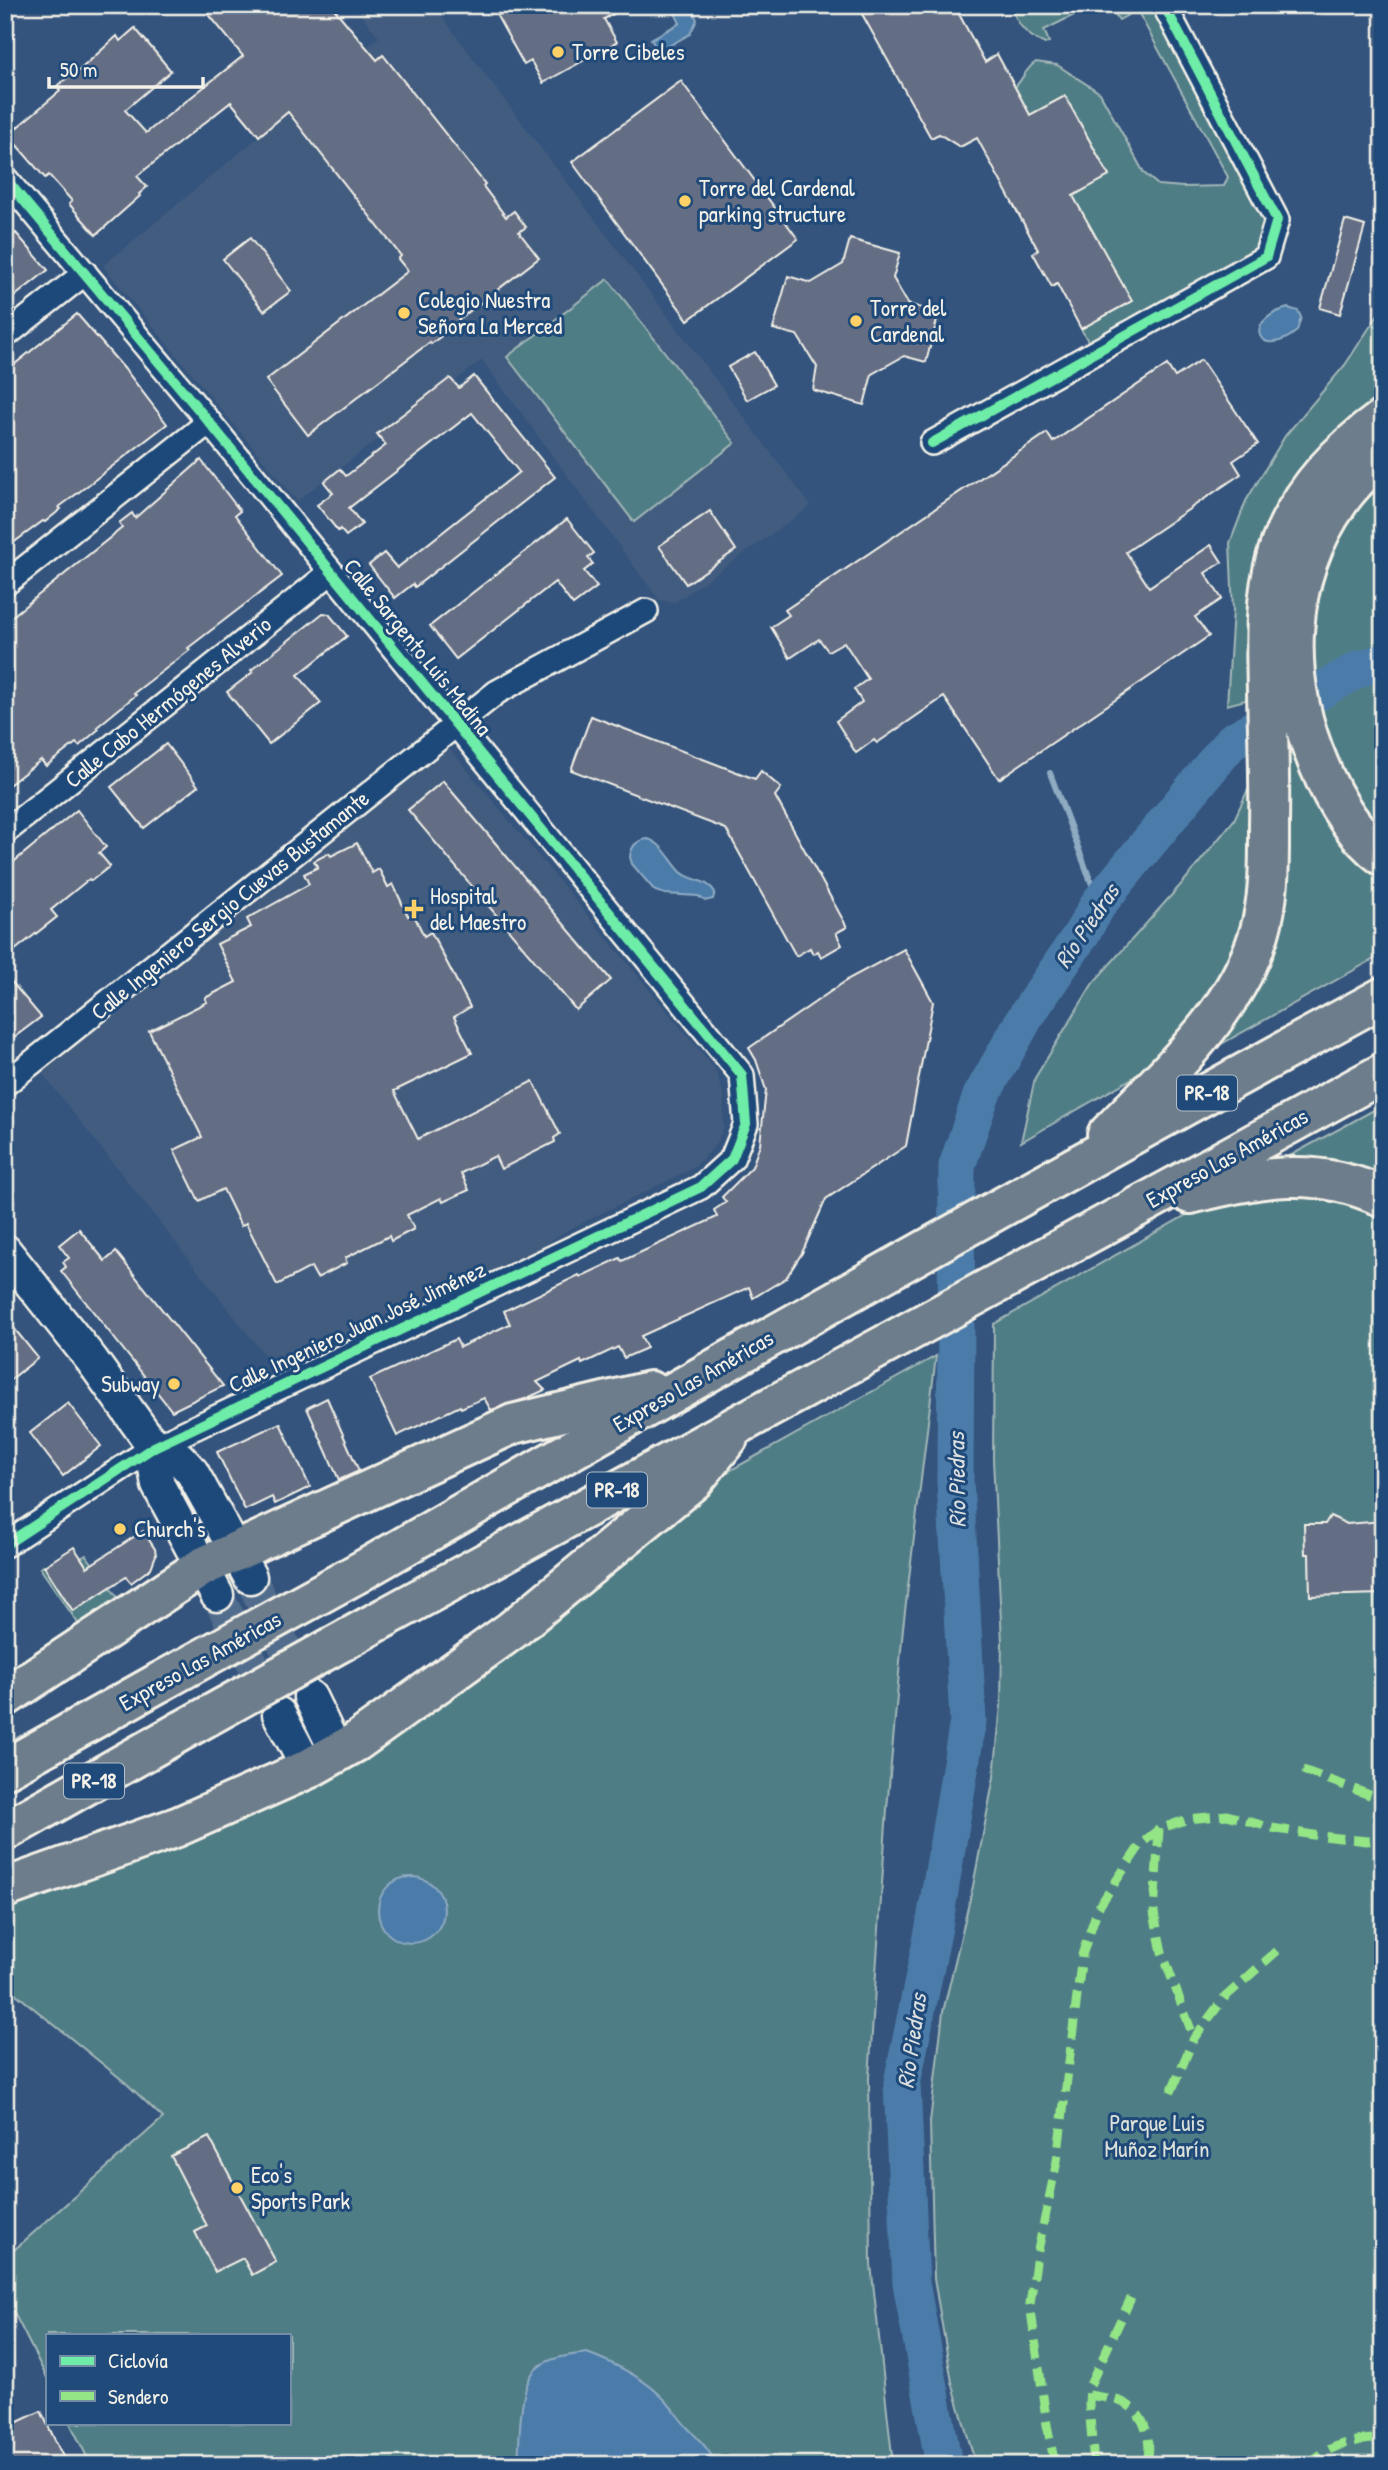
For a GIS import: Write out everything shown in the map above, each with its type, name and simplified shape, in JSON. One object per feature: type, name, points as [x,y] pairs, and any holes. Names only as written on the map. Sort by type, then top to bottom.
[{"type":"highway","points":[[1383,419],[1343,450],[1306,496],[1277,554],[1271,587],[1279,644],[1310,743],[1325,778],[1351,824],[1383,856]]},
{"type":"highway","points":[[1081,1161],[1207,1028],[1243,977],[1259,936],[1267,903],[1279,644],[1306,565],[1321,531],[1339,500],[1383,454]]},
{"type":"highway","name":"Expreso Las Américas","points":[[5,1769],[358,1573],[1081,1161],[1383,997]]},
{"type":"highway","name":"Expreso Las Américas","points":[[5,1831],[386,1617],[1383,1073]]},
{"type":"highway","points":[[1144,1204],[1256,1178],[1296,1176],[1337,1181],[1383,1197]]},
{"type":"highway","points":[[5,1697],[210,1581],[513,1424],[691,1381]]},
{"type":"highway","points":[[5,1888],[177,1827],[322,1761],[356,1742],[512,1630],[694,1479],[743,1421]]},
{"type":"street","points":[[932,443],[1266,257],[1276,220],[1164,5]]},
{"type":"street","name":"Calle Sargento Luis Medina","points":[[5,178],[209,422],[742,1075],[746,1124],[732,1159]]},
{"type":"street","points":[[5,336],[85,273]]},
{"type":"street","points":[[5,584],[209,422]]},
{"type":"street","name":"Calle Cabo Hermógenes Alverio","points":[[5,832],[330,573]]},
{"type":"street","name":"Calle Ingeniero Sergio Cuevas Bustamante","points":[[5,1084],[498,692],[646,611]]},
{"type":"street","name":"Calle Ingeniero Juan José Jiménez","points":[[5,1545],[155,1447],[701,1187],[732,1159]]},
{"type":"street","points":[[5,1251],[91,1359],[155,1447],[179,1458],[192,1472],[244,1564]]},
{"type":"street","points":[[155,1447],[158,1485],[210,1581]]},
{"type":"street","points":[[310,1697],[322,1761]]},
{"type":"street","points":[[279,1714],[322,1761]]},
{"type":"shaded area","name":"Colegio Nuestra Señora La Merced","points":[[353,5],[433,5],[811,506],[675,602],[659,600],[482,360],[297,501],[103,266],[379,37]]},
{"type":"shaded area","points":[[671,5],[691,5],[697,20],[690,34],[658,52],[651,39],[680,23]]},
{"type":"shaded area","points":[[1288,308],[1298,311],[1301,317],[1297,331],[1284,339],[1265,341],[1260,336],[1264,321]]},
{"type":"shaded area","name":"Hospital del Maestro","points":[[449,748],[715,1069],[724,1096],[723,1130],[713,1148],[693,1168],[564,1232],[539,1249],[274,1367],[41,1072]]},
{"type":"shaded area","points":[[648,839],[662,848],[681,872],[712,888],[715,892],[713,899],[705,901],[698,896],[655,891],[632,864],[630,857],[635,844]]},
{"type":"shaded area","points":[[411,1877],[424,1880],[434,1887],[441,1897],[444,1910],[441,1923],[434,1933],[424,1940],[411,1943],[398,1940],[388,1933],[381,1923],[378,1910],[381,1897],[388,1887],[398,1880]]},
{"type":"shaded area","points":[[587,2353],[629,2372],[658,2393],[707,2449],[716,2465],[518,2465],[521,2414],[530,2377],[547,2362]]},
{"type":"green space","points":[[1010,5],[1094,5],[1044,30],[1049,42],[1045,44],[1023,29]]},
{"type":"green space","points":[[1109,5],[1156,5],[1264,214],[1265,229],[1259,254],[1092,348],[1081,329],[1131,301],[1073,196],[1109,175],[1065,96],[1030,115],[1015,87],[1027,70],[1036,62],[1057,65],[1100,93],[1144,173],[1158,185],[1224,186],[1228,177],[1137,10],[1119,20]]},
{"type":"green space","points":[[608,279],[735,443],[634,522],[507,357]]},
{"type":"green space","points":[[1383,307],[1383,404],[1253,698],[1227,705],[1233,610],[1230,543],[1246,501],[1285,436],[1345,365]]},
{"type":"green space","points":[[1383,465],[1383,656],[1326,681],[1311,683],[1311,609],[1319,564]]},
{"type":"green space","points":[[1383,667],[1383,839],[1334,772],[1318,704],[1339,685]]},
{"type":"green space","points":[[1292,737],[1383,865],[1383,954],[1200,1056],[1228,1018],[1282,744]]},
{"type":"green space","points":[[1251,783],[1251,902],[1229,972],[1155,1065],[1021,1142],[1035,1078],[1093,983],[1185,880],[1234,820]]},
{"type":"green space","points":[[1383,1105],[1383,1183],[1273,1165]]},
{"type":"green space","name":"Parque Luis Muñoz Marín","points":[[1257,1190],[1343,1195],[1383,1207],[1383,2465],[976,2465],[952,2382],[934,2279],[930,2122],[943,2012],[973,1886],[994,1777],[1001,1704],[1002,1642],[993,1459],[994,1324],[1190,1213]]},
{"type":"green space","points":[[936,1356],[903,1628],[887,1809],[869,2078],[871,2264],[893,2465],[91,2465],[70,2424],[290,2424],[290,2334],[46,2334],[46,2376],[5,2295],[5,2258],[163,2118],[126,2083],[5,1985],[5,1902],[265,1797],[688,1494]]},
{"type":"green space","points":[[86,1555],[124,1606],[84,1632],[40,1568],[44,1566],[103,1592],[81,1558]]},
{"type":"building","points":[[201,5],[331,5],[377,60],[383,55],[485,184],[483,186],[506,217],[514,211],[526,227],[519,232],[539,258],[431,344],[430,342],[308,435],[266,380],[408,271],[398,259],[401,256],[288,112],[259,136],[231,102],[137,176],[147,187],[96,235],[69,204],[72,201],[49,175],[45,178],[8,135],[60,91],[57,86],[72,74],[73,76],[117,36],[120,41],[135,28],[171,71],[125,110],[146,133],[243,56]]},
{"type":"building","name":"Torre Cibeles","points":[[499,5],[630,5],[604,19],[617,42],[543,83],[531,61],[524,65],[497,16],[503,12]]},
{"type":"building","points":[[857,5],[954,5],[985,62],[997,54],[1030,115],[1065,96],[1109,176],[1073,196],[1132,301],[1081,329],[1057,284],[1052,287],[1033,253],[1038,250],[977,138],[960,147],[939,134],[931,138]]},
{"type":"building","name":"Torre del Cardenal parking structure","points":[[681,81],[798,239],[688,320],[572,162]]},
{"type":"building","points":[[1345,220],[1365,226],[1340,314],[1320,308]]},
{"type":"building","points":[[16,233],[48,270],[5,304],[5,242]]},
{"type":"building","points":[[250,238],[291,291],[264,311],[223,259]]},
{"type":"building","name":"Torre del Cardenal","points":[[850,239],[900,253],[893,278],[908,304],[939,313],[926,362],[904,356],[872,374],[864,405],[813,390],[817,367],[797,335],[773,329],[788,276],[811,283],[843,264]]},
{"type":"building","points":[[77,314],[128,373],[167,424],[59,507],[61,509],[45,522],[5,549],[5,372]]},
{"type":"building","points":[[755,352],[774,385],[747,400],[728,367]]},
{"type":"building","points":[[1201,360],[1258,444],[1233,461],[1241,474],[1126,552],[1149,587],[1211,545],[1222,562],[1205,573],[1222,599],[1195,617],[1209,636],[999,779],[944,697],[877,743],[874,740],[856,753],[836,721],[862,702],[854,689],[868,679],[844,642],[828,651],[819,639],[790,658],[771,627],[789,615],[785,610],[1047,433],[1053,442],[1167,365],[1175,377]]},
{"type":"building","points":[[474,376],[555,477],[415,587],[413,584],[395,598],[369,565],[384,553],[397,568],[519,472],[472,413],[349,508],[362,524],[346,536],[340,529],[338,531],[317,505],[333,493],[324,482],[340,469],[346,476],[386,445],[377,434],[450,378],[459,388]]},
{"type":"building","points":[[201,460],[240,511],[235,515],[282,576],[134,693],[136,695],[97,727],[99,729],[79,746],[76,743],[46,766],[41,760],[5,788],[5,622],[122,528],[119,523],[132,513],[135,518]]},
{"type":"building","points":[[710,511],[736,550],[686,584],[659,546]]},
{"type":"building","points":[[567,519],[594,553],[588,558],[593,564],[584,571],[597,587],[573,605],[555,582],[456,659],[430,626]]},
{"type":"building","points":[[323,613],[329,614],[347,636],[298,675],[321,703],[269,744],[227,692]]},
{"type":"building","points":[[591,716],[755,779],[761,771],[781,788],[775,796],[847,927],[836,933],[842,945],[821,957],[818,951],[813,954],[810,948],[796,956],[726,829],[571,770]]},
{"type":"building","points":[[166,744],[198,786],[144,828],[111,787]]},
{"type":"building","points":[[443,781],[611,980],[576,1010],[408,810]]},
{"type":"building","points":[[77,810],[106,847],[99,853],[110,866],[91,881],[89,879],[51,910],[57,917],[5,958],[5,869]]},
{"type":"building","points":[[357,843],[372,873],[379,869],[388,887],[393,884],[408,916],[413,913],[424,936],[431,932],[470,1007],[454,1017],[472,1053],[394,1091],[418,1139],[533,1081],[560,1134],[554,1138],[555,1142],[501,1169],[495,1156],[461,1173],[469,1190],[443,1202],[441,1198],[407,1215],[414,1229],[391,1241],[389,1236],[345,1258],[347,1263],[317,1278],[311,1267],[277,1285],[246,1223],[241,1226],[223,1189],[199,1201],[174,1150],[202,1137],[149,1031],[207,1002],[205,998],[236,982],[217,944],[251,927],[247,919],[309,884],[304,874],[318,867],[314,861]]},
{"type":"building","points":[[904,949],[933,1002],[906,1146],[826,1199],[802,1253],[786,1278],[753,1298],[749,1287],[641,1336],[647,1348],[624,1358],[618,1347],[582,1364],[581,1361],[537,1382],[545,1390],[525,1399],[491,1410],[484,1398],[461,1408],[460,1406],[397,1436],[370,1379],[456,1339],[460,1347],[510,1324],[504,1311],[579,1275],[580,1277],[620,1258],[622,1261],[717,1217],[714,1210],[726,1202],[722,1197],[752,1167],[760,1144],[766,1090],[749,1048],[850,978]]},
{"type":"building","points":[[5,974],[41,1017],[5,1044]]},
{"type":"building","points":[[79,1229],[105,1261],[116,1252],[223,1386],[172,1411],[61,1271],[66,1267],[63,1262],[69,1258],[59,1245]]},
{"type":"building","points":[[5,1317],[38,1358],[5,1384]]},
{"type":"building","points":[[327,1398],[359,1471],[339,1480],[307,1408]]},
{"type":"building","points":[[68,1403],[101,1446],[63,1476],[30,1433]]},
{"type":"building","points":[[280,1423],[310,1487],[275,1504],[272,1497],[245,1510],[217,1452]]},
{"type":"building","points":[[1330,1516],[1347,1524],[1383,1521],[1383,1594],[1310,1596],[1309,1554],[1305,1554],[1304,1524],[1325,1524]]},
{"type":"building","points":[[143,1531],[155,1549],[156,1555],[151,1568],[131,1583],[126,1577],[73,1611],[44,1566],[74,1547],[87,1567]]},
{"type":"building","points":[[209,2137],[276,2262],[252,2275],[243,2258],[215,2272],[195,2232],[207,2226],[171,2156]]},
{"type":"building","points":[[41,2411],[67,2465],[5,2465],[5,2428]]},
{"type":"waterway","name":"Río Piedras","points":[[944,2465],[911,2283],[902,2083],[934,1927],[968,1721],[955,1480],[957,1166],[981,1096],[1026,1016],[1099,903],[1232,741],[1359,669],[1383,662]]},
{"type":"waterway","points":[[1050,773],[1099,903]]},
{"type":"tunnel","points":[[250,1577],[306,1689]]},
{"type":"tunnel","points":[[217,1595],[275,1706]]},
{"type":"marked path","points":[[1303,1770],[1383,1800]]},
{"type":"marked path","points":[[1055,2465],[1030,2304],[1037,2255],[1057,2161],[1082,1955],[1098,1908],[1141,1844],[1159,1829],[1188,1819],[1227,1815],[1272,1828],[1313,1835],[1367,1841],[1383,1839]]},
{"type":"marked path","points":[[1159,1829],[1154,1913],[1162,1952],[1194,2038]]},
{"type":"marked path","points":[[1171,2092],[1194,2038],[1224,1998],[1277,1951]]},
{"type":"marked path","points":[[1094,2465],[1090,2385],[1131,2298]]},
{"type":"marked path","points":[[1089,2395],[1122,2402],[1137,2413],[1148,2438],[1146,2465]]},
{"type":"marked path","points":[[1307,2465],[1342,2444],[1383,2438]]},
{"type":"cycle path","points":[[932,443],[1266,257],[1277,220],[1164,5]]},
{"type":"cycle path","points":[[5,178],[209,422],[742,1075],[746,1124],[732,1159],[701,1187],[154,1447],[5,1545]]},
{"type":"place","name":"Torre Cibeles","points":[[558,52]]},
{"type":"place","name":"Torre del Cardenal parking structure","points":[[685,201]]},
{"type":"place","name":"Colegio Nuestra Señora La Merced","points":[[404,313]]},
{"type":"place","name":"Torre del Cardenal","points":[[856,321]]},
{"type":"place","name":"Hospital del Maestro","points":[[414,909]]},
{"type":"place","name":"Subway","points":[[174,1384]]},
{"type":"place","name":"Church's","points":[[120,1529]]},
{"type":"place","name":"Eco's Sports Park","points":[[237,2188]]}]
